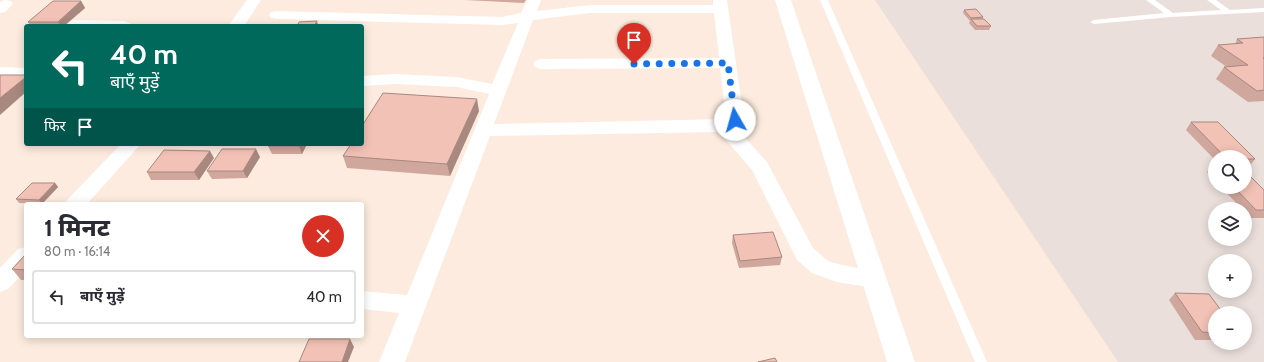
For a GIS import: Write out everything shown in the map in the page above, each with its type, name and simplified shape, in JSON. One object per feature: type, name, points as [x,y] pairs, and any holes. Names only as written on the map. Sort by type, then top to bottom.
[{"type":"street","points":[[237,24],[254,0]]},
{"type":"street","points":[[783,0],[901,362]]},
{"type":"street","points":[[276,15],[502,20],[531,8],[590,9],[720,5],[735,120],[730,126],[484,130]]},
{"type":"street","points":[[392,362],[531,8]]},
{"type":"street","points":[[540,64],[728,63]]},
{"type":"street","points":[[0,72],[24,73]]},
{"type":"street","points":[[364,81],[395,80],[456,82],[499,91]]},
{"type":"street","points":[[725,127],[760,168],[770,184],[805,254],[820,267],[831,271],[874,279]]},
{"type":"street","points":[[77,202],[130,146]]},
{"type":"street","points":[[0,282],[24,257]]},
{"type":"street","points":[[364,300],[415,305]]},
{"type":"lane","points":[[824,0],[981,362]]},
{"type":"lane","points":[[1150,0],[1171,15]]},
{"type":"lane","points":[[1211,0],[1229,12]]},
{"type":"lane","points":[[1094,22],[1171,15],[1264,10]]},
{"type":"shaded area","points":[[875,0],[1264,0],[1264,362],[1118,362]]},
{"type":"building","points":[[53,1],[81,1],[58,22],[28,22]]},
{"type":"building","points":[[976,9],[983,17],[971,18],[964,10]]},
{"type":"building","points":[[971,19],[984,19],[991,26],[977,26]]},
{"type":"building","points":[[317,21],[315,24],[298,24],[299,22]]},
{"type":"building","points":[[1264,37],[1264,90],[1257,91],[1224,67],[1248,65],[1218,45],[1243,43],[1237,39]]},
{"type":"building","points":[[0,75],[24,75],[24,79],[0,98]]},
{"type":"building","points":[[383,93],[477,99],[447,164],[343,156],[350,146],[364,146],[364,123]]},
{"type":"building","points":[[1191,122],[1218,122],[1246,150],[1218,150]]},
{"type":"building","points":[[222,149],[256,149],[243,171],[207,171]]},
{"type":"building","points":[[164,150],[210,151],[194,172],[147,172]]},
{"type":"building","points":[[1252,178],[1264,190],[1264,210],[1256,210],[1252,206],[1252,202],[1248,202],[1241,194],[1252,194]]},
{"type":"building","points":[[32,183],[55,183],[39,200],[16,199]]},
{"type":"building","points":[[773,232],[782,257],[740,261],[733,235]]},
{"type":"building","points":[[24,256],[24,270],[12,269]]},
{"type":"building","points":[[1175,293],[1208,294],[1208,298],[1212,298],[1218,306],[1208,306],[1208,332],[1202,332]]},
{"type":"building","points":[[309,339],[350,339],[342,362],[299,362]]},
{"type":"building","points":[[775,358],[777,362],[758,362]]},
{"type":"route","points":[[634,64],[728,63],[735,120]]}]
